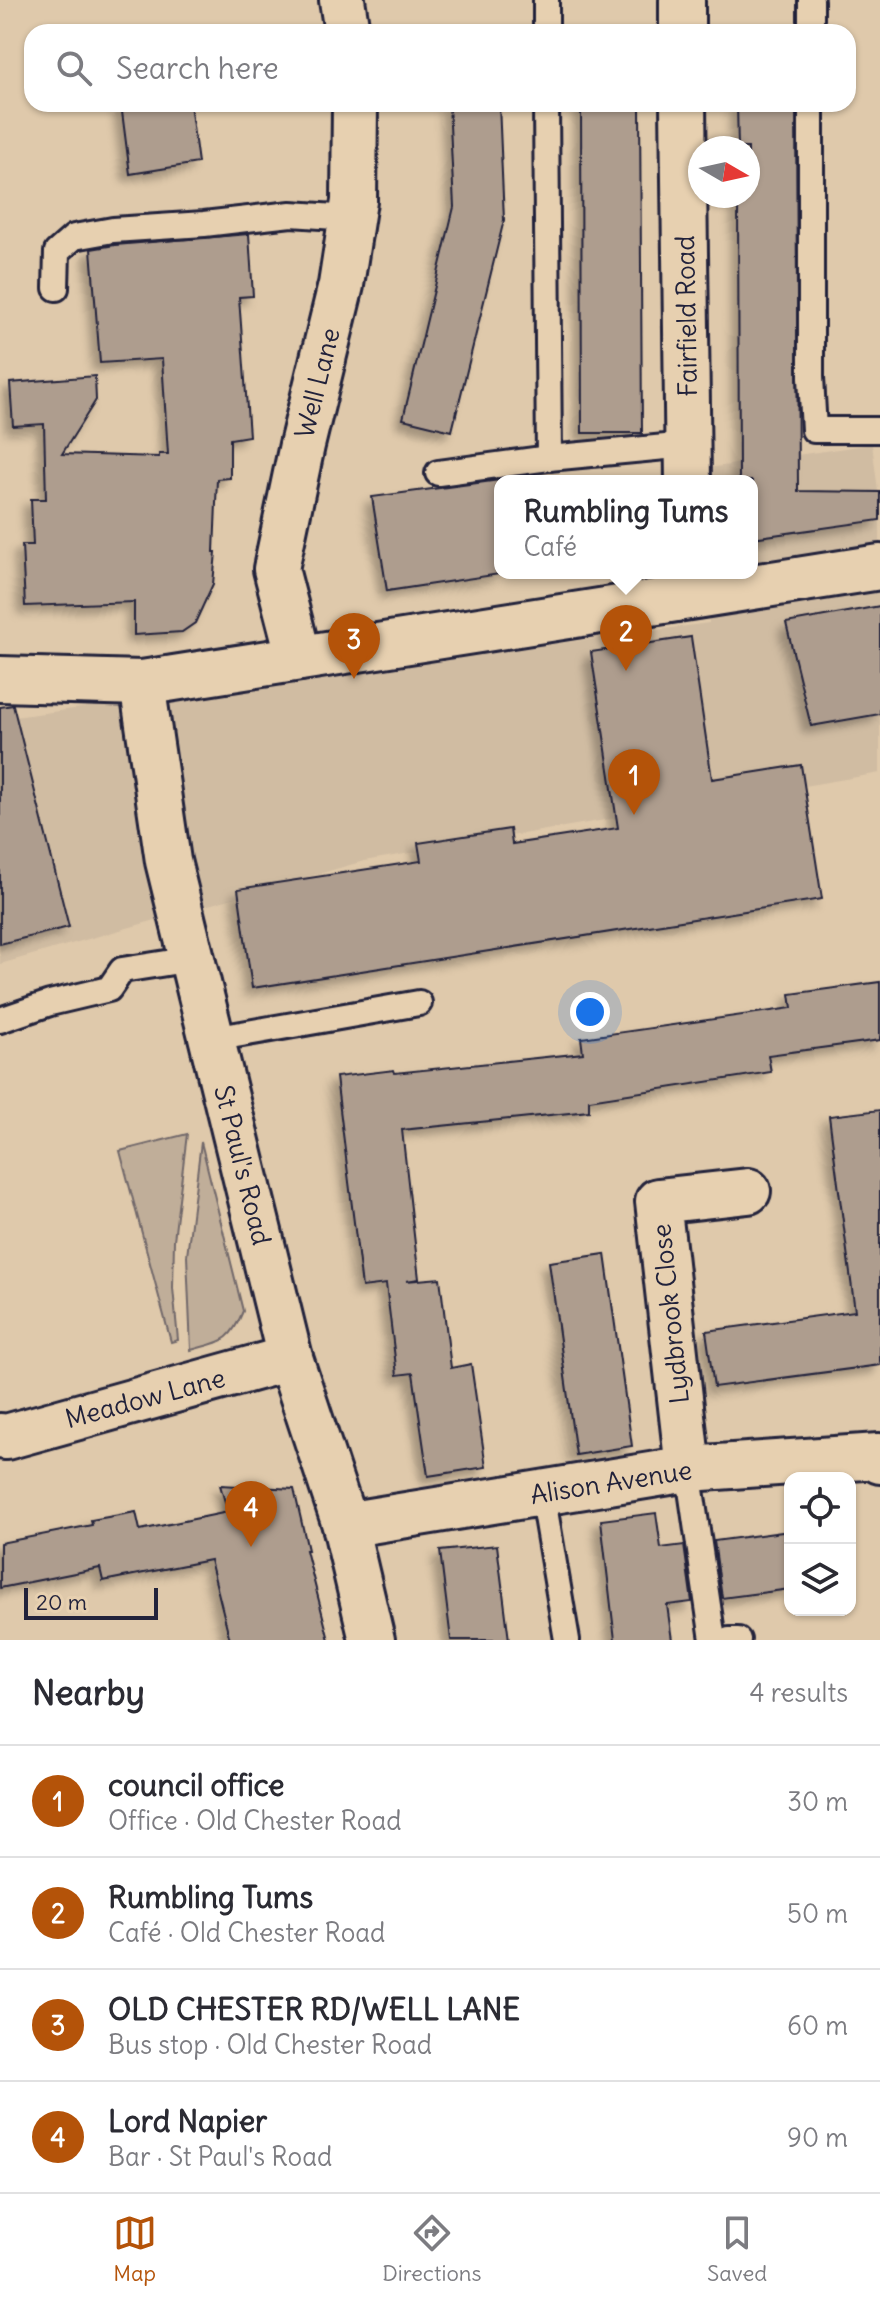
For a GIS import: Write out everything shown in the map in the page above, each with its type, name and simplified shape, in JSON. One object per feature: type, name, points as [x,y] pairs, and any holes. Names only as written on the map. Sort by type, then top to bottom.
[{"type":"street","points":[[342,0],[346,24]]},
{"type":"street","points":[[682,0],[682,24]]},
{"type":"street","name":"Well Lane","points":[[299,658],[276,569],[341,285],[354,201],[355,112]]},
{"type":"street","name":"Fairfield Road","points":[[683,112],[688,463]]},
{"type":"street","points":[[758,578],[880,567]]},
{"type":"street","points":[[0,679],[142,683],[299,658],[689,585],[753,579]]},
{"type":"street","name":"St Paul's Road","points":[[142,683],[168,861],[290,1358],[345,1525],[372,1640]]},
{"type":"street","name":"Lydbrook Close","points":[[688,1469],[658,1201],[748,1191]]},
{"type":"street","name":"Meadow Lane","points":[[2,1427],[290,1358]]},
{"type":"street","name":"Alison Avenue","points":[[345,1525],[688,1469],[880,1458]]},
{"type":"lane","points":[[546,0],[546,24]]},
{"type":"lane","points":[[811,0],[811,24]]},
{"type":"lane","points":[[546,112],[549,458]]},
{"type":"lane","points":[[811,112],[811,377],[814,430],[880,430]]},
{"type":"lane","points":[[56,288],[57,252],[74,237],[113,230],[291,214],[351,218]]},
{"type":"lane","points":[[438,473],[549,458],[688,463]]},
{"type":"lane","points":[[0,1020],[50,1003],[109,989],[122,970],[192,959]]},
{"type":"lane","points":[[213,1039],[419,1003]]},
{"type":"lane","points":[[688,1469],[713,1640]]},
{"type":"lane","points":[[542,1493],[567,1640]]},
{"type":"lane","points":[[729,1640],[738,1640]]},
{"type":"shaded area","points":[[872,444],[880,506],[880,773],[364,861],[0,964],[0,719],[709,623],[709,579],[758,579],[758,475],[708,475],[708,468]]},
{"type":"shaded area","points":[[187,1134],[174,1240],[173,1288],[178,1340],[171,1342],[120,1151]]},
{"type":"shaded area","points":[[201,1142],[243,1311],[234,1329],[224,1339],[191,1350],[187,1256]]},
{"type":"building","points":[[122,112],[191,112],[198,163],[130,174]]},
{"type":"building","points":[[449,112],[499,112],[504,220],[452,431],[403,419],[454,207]]},
{"type":"building","points":[[581,112],[640,112],[642,433],[582,433]]},
{"type":"building","points":[[737,112],[796,112],[798,491],[880,492],[880,520],[758,537],[758,475],[739,475],[738,208],[760,208],[760,136],[738,136]]},
{"type":"building","points":[[249,234],[253,296],[239,297],[249,436],[230,439],[230,478],[217,479],[213,584],[195,623],[182,632],[134,635],[134,602],[25,606],[22,545],[33,545],[31,499],[46,499],[44,424],[13,426],[10,383],[95,376],[96,400],[62,454],[159,457],[159,454],[168,454],[162,359],[100,363],[91,249]]},
{"type":"building","points":[[494,481],[494,575],[387,591],[372,497]]},
{"type":"building","points":[[880,606],[880,714],[811,726],[786,623]]},
{"type":"building","points":[[691,637],[712,779],[801,765],[822,899],[252,988],[238,889],[421,861],[418,843],[510,829],[512,844],[618,828],[591,652]]},
{"type":"building","points":[[13,705],[69,927],[0,944],[0,707]]},
{"type":"building","points":[[880,982],[880,1040],[768,1055],[771,1072],[589,1100],[589,1111],[402,1130],[419,1279],[406,1281],[440,1278],[451,1368],[471,1364],[486,1467],[428,1476],[413,1373],[397,1375],[386,1284],[362,1287],[336,1077],[583,1053],[581,1038],[792,1008],[790,994]]},
{"type":"building","points":[[880,1110],[880,1365],[714,1387],[706,1331],[855,1311],[829,1116]]},
{"type":"building","points":[[605,1254],[632,1446],[576,1455],[549,1262]]},
{"type":"building","points":[[220,1485],[294,1489],[329,1640],[230,1640],[210,1560],[103,1581],[100,1568],[0,1588],[0,1543],[92,1525],[91,1520],[136,1512],[140,1530],[228,1512]]},
{"type":"building","points":[[656,1513],[661,1548],[684,1545],[692,1602],[667,1605],[672,1640],[615,1640],[601,1520]]},
{"type":"building","points":[[784,1532],[784,1590],[722,1598],[714,1541]]},
{"type":"building","points":[[497,1545],[509,1640],[451,1640],[440,1551]]},
{"type":"place","name":"Rumbling Tums","points":[[626,671]]},
{"type":"place","name":"OLD CHESTER RD/WELL LANE","points":[[354,679]]},
{"type":"place","name":"council office","points":[[634,815]]},
{"type":"place","name":"Lord Napier","points":[[251,1547]]}]
